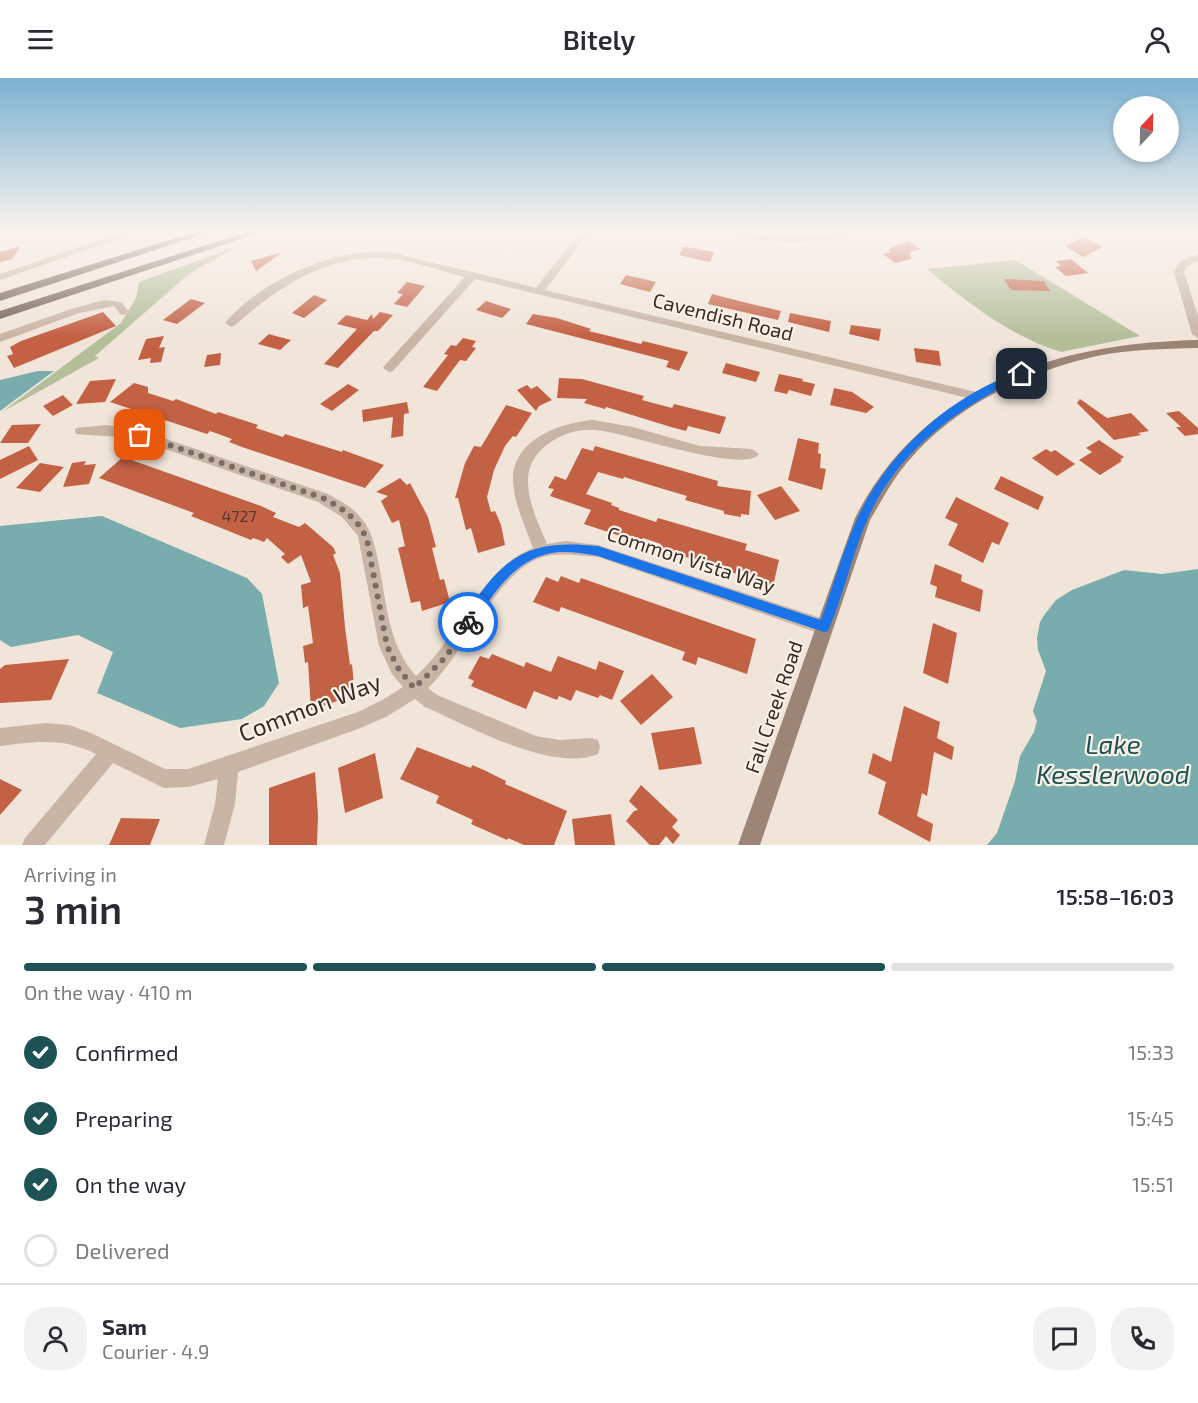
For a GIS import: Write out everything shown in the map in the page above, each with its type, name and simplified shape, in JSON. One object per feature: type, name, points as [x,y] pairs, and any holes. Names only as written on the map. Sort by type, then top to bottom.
[{"type":"main road","points":[[0,297],[98,266]]},
{"type":"main road","points":[[0,315],[152,266]]},
{"type":"main road","name":"Fall Creek Road","points":[[749,845],[863,518],[887,477],[905,454],[936,424],[976,396],[1022,374],[1083,356],[1131,348],[1198,344]]},
{"type":"street","points":[[0,277],[33,266]]},
{"type":"street","name":"Cavendish Road","points":[[231,323],[287,280],[330,266]]},
{"type":"street","name":"Cavendish Road","points":[[434,266],[976,396]]},
{"type":"street","points":[[539,291],[558,266]]},
{"type":"street","points":[[1182,266],[1179,272],[1198,334]]},
{"type":"street","points":[[390,368],[472,275]]},
{"type":"street","points":[[0,338],[93,306],[114,303],[118,304],[124,312]]},
{"type":"street","points":[[542,551],[522,495],[520,476],[524,462],[532,450],[556,432],[584,424],[606,425],[692,449],[722,454],[752,454]]},
{"type":"street","points":[[81,431],[112,430],[134,433],[323,498],[351,514],[361,526],[367,540],[387,646],[398,668],[414,688],[431,701],[536,745],[560,748],[591,747]]},
{"type":"street","name":"Common Vista Way","points":[[542,551],[563,547],[598,551],[824,627]]},
{"type":"street","name":"Common Way","points":[[0,736],[46,732],[69,734],[85,739],[156,776],[168,779],[194,777],[358,721],[396,702],[446,657],[496,580],[517,562],[542,551]]},
{"type":"street","points":[[32,845],[109,753]]},
{"type":"street","points":[[214,845],[225,804],[229,765]]},
{"type":"green space","points":[[184,266],[203,266],[190,273],[95,356],[99,358],[2,412],[121,323],[136,298],[139,282]]},
{"type":"green space","points":[[958,266],[1025,266],[1140,336],[1061,352],[1007,328],[974,306],[927,269]]},
{"type":"water","points":[[38,371],[54,371],[0,411],[0,380]]},
{"type":"water","points":[[102,516],[247,578],[262,594],[279,683],[264,706],[242,719],[180,728],[97,693],[113,652],[78,635],[11,647],[0,640],[0,526]]},
{"type":"water","name":"Lake Kesslerwood","points":[[1198,569],[1198,845],[987,845],[997,833],[1015,781],[1020,756],[1034,732],[1037,721],[1033,711],[1046,671],[1038,650],[1037,638],[1040,622],[1045,614],[1056,600],[1072,590],[1124,570],[1162,574]]},
{"type":"building","points":[[253,266],[263,266],[256,271]]},
{"type":"building","points":[[1079,266],[1088,273],[1066,276],[1055,267]]},
{"type":"building","points":[[626,275],[656,282],[650,292],[620,284]]},
{"type":"building","points":[[1004,279],[1044,281],[1050,291],[1011,290]]},
{"type":"building","points":[[407,282],[425,286],[407,307],[394,304],[403,294],[397,293]]},
{"type":"building","points":[[712,294],[781,311],[778,320],[708,304]]},
{"type":"building","points":[[314,295],[327,300],[304,318],[292,313]]},
{"type":"building","points":[[191,299],[205,303],[177,324],[163,320]]},
{"type":"building","points":[[486,301],[511,309],[502,318],[476,310]]},
{"type":"building","points":[[103,312],[116,326],[14,368],[7,356],[13,354],[10,347],[21,341]]},
{"type":"building","points":[[380,312],[393,315],[338,368],[324,364],[357,329],[337,324],[346,315],[367,320],[372,314],[373,319]]},
{"type":"building","points":[[790,313],[831,321],[829,332],[788,322]]},
{"type":"building","points":[[533,314],[557,318],[591,329],[589,331],[641,344],[643,341],[688,352],[679,371],[666,367],[669,361],[526,324]]},
{"type":"building","points":[[851,325],[881,329],[879,341],[849,334]]},
{"type":"building","points":[[269,334],[291,340],[280,350],[258,344]]},
{"type":"building","points":[[164,336],[159,348],[165,347],[161,362],[150,363],[151,358],[138,360],[146,339]]},
{"type":"building","points":[[463,338],[476,341],[472,347],[476,348],[466,361],[460,360],[437,391],[423,387],[448,355],[444,354],[451,345],[456,346]]},
{"type":"building","points":[[914,348],[939,351],[941,366],[916,362]]},
{"type":"building","points":[[221,353],[220,365],[204,367],[207,355]]},
{"type":"building","points":[[726,363],[760,372],[756,382],[722,373]]},
{"type":"building","points":[[779,374],[815,384],[811,396],[789,390],[787,394],[774,391]]},
{"type":"building","points":[[559,378],[582,379],[644,396],[642,400],[672,408],[674,404],[726,417],[720,434],[688,426],[686,431],[606,407],[605,409],[584,403],[587,399],[557,398]]},
{"type":"building","points":[[116,379],[105,402],[76,404],[90,381]]},
{"type":"building","points":[[134,383],[148,387],[148,393],[173,401],[176,399],[216,414],[218,412],[258,425],[256,428],[283,437],[285,434],[342,452],[343,450],[384,465],[365,488],[242,447],[229,442],[232,439],[210,431],[207,434],[110,402]]},
{"type":"building","points":[[348,384],[359,390],[332,411],[320,404]]},
{"type":"building","points":[[527,385],[531,389],[537,386],[552,400],[539,406],[536,411],[517,390]]},
{"type":"building","points":[[834,388],[852,392],[874,407],[866,413],[830,405]]},
{"type":"building","points":[[63,395],[73,405],[53,416],[43,406]]},
{"type":"building","points":[[1080,399],[1107,418],[1131,413],[1149,431],[1138,433],[1141,435],[1114,440],[1077,403]]},
{"type":"building","points":[[407,402],[409,413],[404,414],[403,436],[391,438],[393,417],[363,422],[362,410]]},
{"type":"building","points":[[506,405],[532,413],[516,437],[513,436],[505,446],[494,470],[487,497],[491,512],[495,511],[501,525],[505,545],[478,553],[471,528],[466,530],[458,498],[455,498],[465,463],[474,446],[481,447]]},
{"type":"building","points":[[1179,411],[1198,428],[1198,434],[1185,436],[1176,427],[1181,427],[1166,413]]},
{"type":"building","points":[[41,424],[28,443],[0,443],[12,425]]},
{"type":"building","points":[[798,438],[819,443],[820,468],[826,469],[822,490],[788,480]]},
{"type":"building","points":[[1099,440],[1124,457],[1120,460],[1122,461],[1100,475],[1079,460],[1092,452],[1086,448]]},
{"type":"building","points":[[29,446],[38,460],[0,479],[0,460]]},
{"type":"building","points":[[595,446],[718,481],[717,486],[751,491],[749,515],[741,514],[741,517],[724,514],[724,511],[685,500],[687,496],[624,477],[623,479],[598,472],[586,494],[612,503],[611,505],[619,510],[656,522],[658,518],[747,544],[745,550],[779,560],[773,586],[659,548],[661,544],[643,538],[641,540],[630,537],[629,539],[584,524],[591,510],[550,496],[554,489],[548,488],[555,476],[566,480],[582,448],[593,451]]},
{"type":"building","points":[[1046,449],[1051,452],[1055,450],[1075,464],[1057,476],[1032,458]]},
{"type":"building","points":[[123,457],[261,506],[276,513],[273,517],[299,527],[305,523],[333,547],[336,553],[333,555],[340,573],[355,695],[311,710],[308,662],[305,663],[303,646],[313,643],[308,606],[303,608],[301,585],[311,582],[301,555],[288,564],[281,557],[285,554],[267,538],[264,542],[253,538],[251,540],[191,516],[194,513],[99,478]]},
{"type":"building","points":[[86,461],[84,465],[96,464],[89,484],[63,487],[72,463]]},
{"type":"building","points":[[40,463],[64,467],[40,492],[16,488]]},
{"type":"building","points":[[1001,476],[1044,497],[1038,510],[994,489]]},
{"type":"building","points":[[400,478],[407,485],[410,483],[428,517],[436,547],[432,548],[440,580],[444,579],[450,602],[422,611],[420,601],[411,603],[398,548],[405,546],[399,520],[392,523],[381,501],[388,496],[376,492]]},
{"type":"building","points":[[781,486],[800,511],[775,520],[757,495]]},
{"type":"building","points":[[956,497],[1009,523],[999,545],[992,542],[983,563],[948,545],[958,524],[945,518]]},
{"type":"building","points":[[935,564],[962,575],[961,581],[983,590],[980,612],[935,597],[937,587],[930,584]]},
{"type":"building","points":[[561,576],[579,583],[581,578],[756,639],[747,674],[698,657],[696,665],[682,660],[685,652],[561,607],[559,612],[533,602],[546,577],[558,582]]},
{"type":"building","points":[[933,623],[957,633],[948,684],[923,673]]},
{"type":"building","points":[[492,654],[524,667],[526,662],[551,672],[558,656],[596,670],[599,661],[624,671],[612,700],[600,695],[598,698],[576,690],[571,701],[559,696],[557,700],[534,691],[526,709],[471,686],[474,681],[468,678],[480,656],[489,659]]},
{"type":"building","points":[[69,659],[51,700],[0,703],[0,669],[5,665]]},
{"type":"building","points":[[652,674],[673,697],[641,725],[620,701]]},
{"type":"building","points":[[904,706],[940,722],[937,738],[954,747],[952,760],[934,752],[927,796],[922,793],[917,816],[933,824],[930,842],[878,814],[886,782],[868,773],[873,753],[891,762]]},
{"type":"building","points":[[694,727],[702,764],[659,770],[651,733]]},
{"type":"building","points":[[417,747],[471,768],[472,765],[484,770],[506,781],[505,784],[567,811],[554,845],[524,845],[508,838],[507,840],[471,824],[473,820],[436,803],[439,796],[400,779]]},
{"type":"building","points":[[375,753],[383,798],[345,813],[338,768]]},
{"type":"building","points":[[315,772],[318,815],[317,845],[269,845],[269,788]]},
{"type":"building","points":[[0,779],[22,790],[0,815]]},
{"type":"building","points":[[641,785],[678,820],[672,827],[680,835],[673,844],[666,836],[659,845],[650,845],[626,821],[634,811],[638,810],[629,801]]},
{"type":"building","points":[[611,814],[615,845],[575,845],[572,819]]},
{"type":"building","points":[[121,818],[160,819],[150,845],[109,845]]},
{"type":"way so far","points":[[140,435],[323,498],[351,514],[361,526],[367,540],[387,646],[398,668],[414,688],[446,657],[468,622]]},
{"type":"route","points":[[468,622],[492,586],[511,566],[542,551],[563,547],[598,551],[824,627],[863,518],[887,477],[905,454],[952,411],[988,389],[1022,374]]}]
